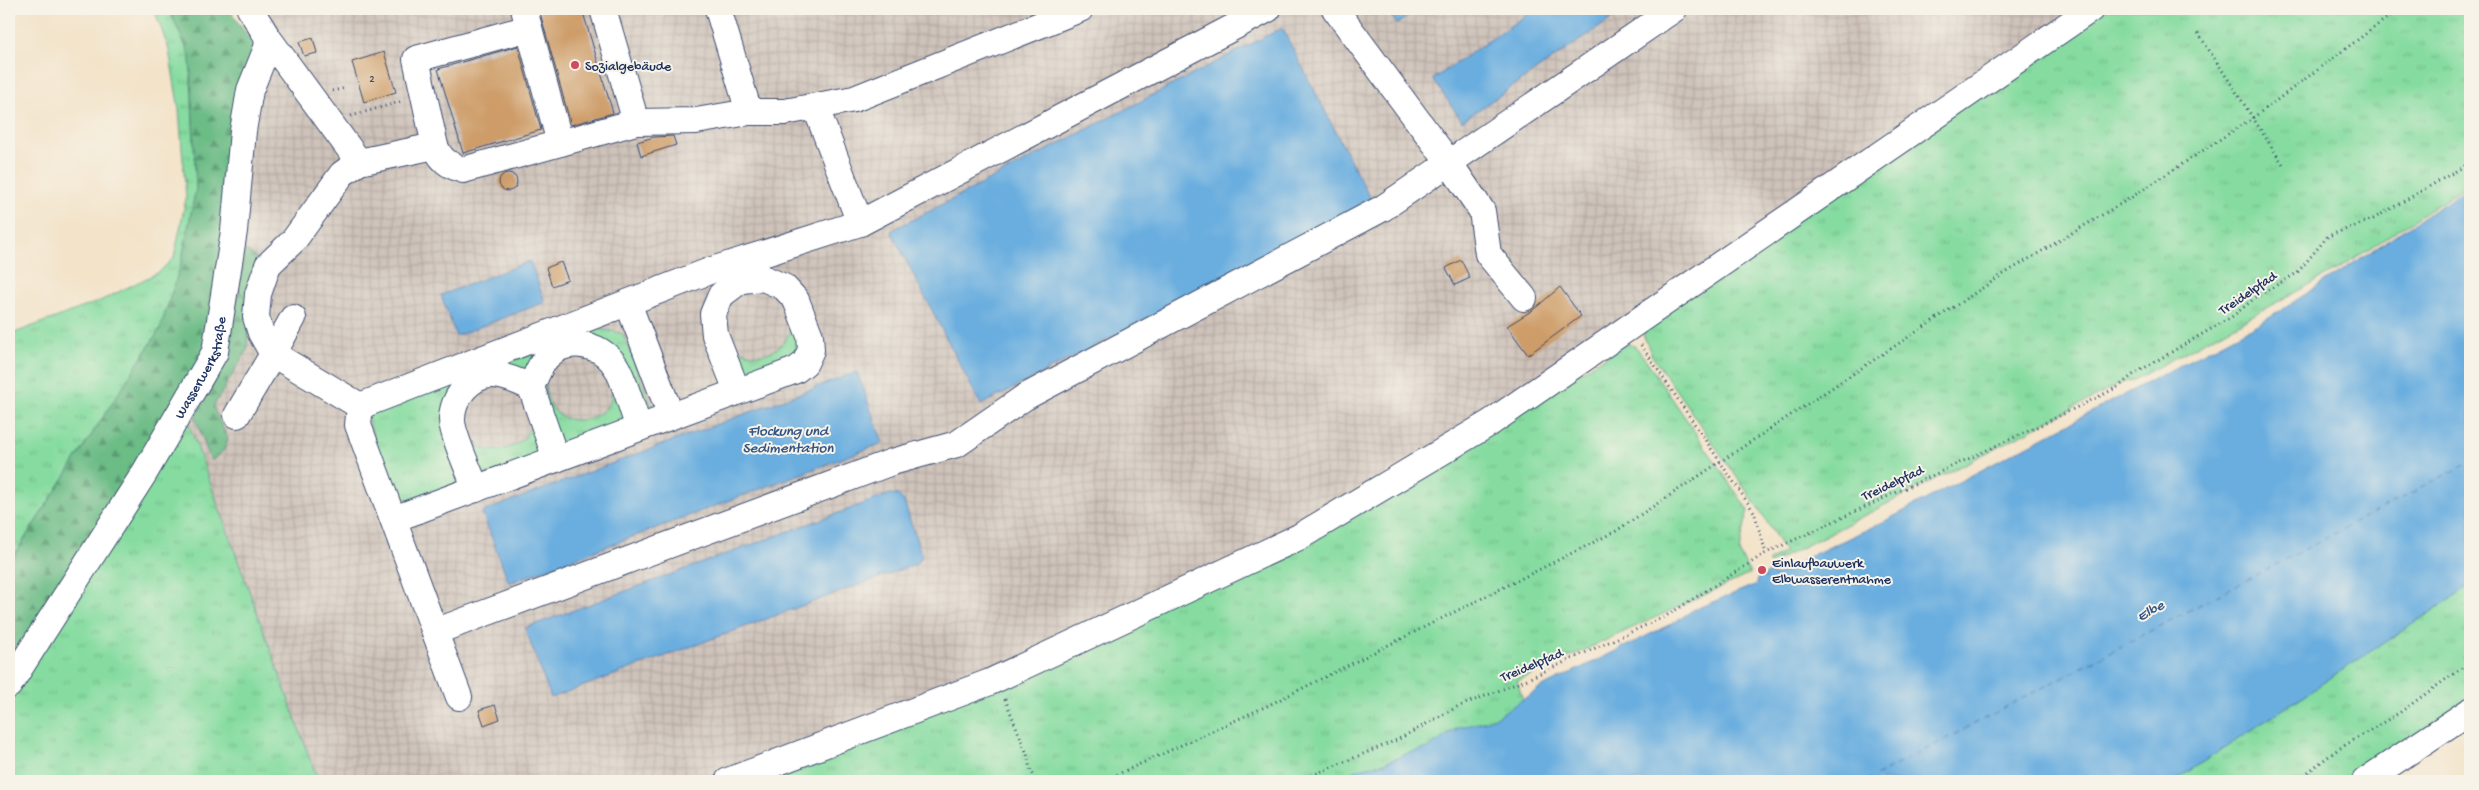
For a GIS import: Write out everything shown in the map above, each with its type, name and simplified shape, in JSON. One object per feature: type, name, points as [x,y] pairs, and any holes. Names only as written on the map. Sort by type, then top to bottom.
[{"type":"street","points":[[250,9],[268,38],[359,162]]},
{"type":"street","points":[[603,9],[636,122]]},
{"type":"street","points":[[718,9],[749,112]]},
{"type":"street","points":[[560,143],[526,19],[416,59],[435,146],[440,159],[453,167],[463,170],[636,122],[696,121],[749,112],[785,112],[816,108],[854,99],[1080,9]]},
{"type":"street","points":[[360,406],[712,270],[860,223],[1268,9]]},
{"type":"street","points":[[1335,9],[1450,164],[1482,211],[1488,254],[1524,298]]},
{"type":"street","points":[[437,631],[892,462],[958,444],[1025,398],[1384,208],[1674,9]]},
{"type":"street","points":[[728,781],[996,679],[1299,537],[1490,423],[2091,9]]},
{"type":"street","name":"Wasserwerkstraße","points":[[9,685],[145,472],[215,352],[234,231],[243,131],[250,90],[267,48],[268,38]]},
{"type":"street","points":[[816,108],[860,223]]},
{"type":"street","points":[[360,406],[273,354],[261,333],[256,316],[258,294],[268,265],[294,240],[342,174],[359,162],[435,146]]},
{"type":"street","points":[[394,519],[796,370],[805,363],[811,350],[810,336],[796,300],[784,287],[763,278],[741,280],[722,295],[713,314],[715,334],[737,391]]},
{"type":"street","points":[[628,303],[671,416]]},
{"type":"street","points":[[237,415],[292,318]]},
{"type":"street","points":[[556,459],[531,387],[546,357],[559,347],[580,344],[602,350],[617,368],[640,428]]},
{"type":"street","points":[[476,488],[452,422],[453,407],[463,389],[480,377],[493,375],[511,378],[531,387]]},
{"type":"street","points":[[360,406],[358,425],[437,631],[459,697]]},
{"type":"street","points":[[2365,781],[2470,711]]},
{"type":"path","points":[[1103,781],[1269,705],[1616,531],[2002,275],[2132,197],[2254,117],[2399,9]]},
{"type":"path","points":[[2198,33],[2284,166]]},
{"type":"path","points":[[329,122],[425,95]]},
{"type":"path","name":"Treidelpfad","points":[[1298,781],[1397,740],[1457,707],[1523,681],[1666,616],[1766,554],[2044,424],[2118,387],[2134,374],[2233,316],[2256,297],[2296,273],[2328,236],[2373,219],[2470,163]]},
{"type":"path","points":[[1629,328],[1754,512],[1766,554]]},
{"type":"path","points":[[2299,780],[2336,750],[2399,713],[2470,662]]},
{"type":"path","points":[[996,679],[1027,754],[1030,769],[1038,781]]},
{"type":"shaded area","points":[[264,9],[2084,9],[1629,323],[1297,530],[991,675],[710,781],[318,781],[186,416],[262,72],[294,54]]},
{"type":"green space","points":[[154,9],[169,9],[190,56],[196,188],[180,268],[160,329],[9,563],[9,335],[100,301],[159,272],[174,258],[186,198],[179,110],[169,50]]},
{"type":"green space","points":[[169,9],[229,9],[248,37],[255,33],[259,40],[208,350],[9,673],[9,563],[160,329],[182,261],[196,188],[190,56]]},
{"type":"green space","points":[[2101,9],[2470,9],[2470,184],[2338,269],[2134,380],[2124,382],[1770,564],[1768,561],[1785,552],[1759,509],[1652,356],[1643,334],[1650,322]]},
{"type":"green space","points":[[245,250],[262,262],[252,285],[247,350],[213,407],[228,439],[224,450],[211,461],[195,417],[228,357]]},
{"type":"green space","points":[[758,283],[777,289],[790,302],[805,335],[806,344],[801,359],[797,362],[766,374],[747,376],[733,365],[724,345],[720,323],[721,305],[727,308],[725,324],[729,338],[733,344],[745,352],[757,354],[772,351],[781,345],[790,332],[791,319],[787,306],[778,296],[767,290],[754,288],[740,293],[728,305],[723,302],[737,288]]},
{"type":"green space","points":[[589,329],[608,330],[623,334],[654,413],[647,418],[601,344],[529,374],[465,379],[462,483],[434,497],[418,502],[400,498],[389,492],[368,418],[376,406]]},
{"type":"green space","points":[[1628,343],[1636,347],[1646,360],[1748,510],[1739,552],[1750,574],[1517,681],[1523,700],[1494,718],[1463,726],[1428,748],[1357,771],[1334,781],[740,781],[1300,542]]},
{"type":"green space","points":[[557,355],[600,356],[625,415],[620,426],[569,444],[559,440],[543,404],[545,383],[549,401],[557,413],[569,419],[583,420],[595,416],[605,408],[611,398],[611,384],[597,360]]},
{"type":"green space","points":[[497,380],[511,384],[525,396],[542,430],[545,443],[541,453],[527,463],[509,472],[491,475],[485,474],[478,469],[472,462],[463,444],[459,423],[460,405],[465,407],[464,428],[472,442],[485,449],[501,450],[515,445],[526,435],[531,420],[525,402],[519,394],[504,386],[487,388],[479,392],[466,405],[461,402],[475,386]]},
{"type":"green space","points":[[186,416],[318,781],[9,781],[9,694]]},
{"type":"green space","points":[[2470,586],[2470,702],[2354,781],[2174,781]]},
{"type":"water","points":[[1386,9],[1419,9],[1397,24]]},
{"type":"water","points":[[1535,9],[1626,9],[1462,121],[1433,79]]},
{"type":"water","points":[[1282,28],[1372,202],[981,405],[891,231]]},
{"type":"water","name":"Elbe","points":[[2470,187],[2470,586],[2174,781],[1334,781],[1359,769],[1385,763],[1408,753],[1428,748],[1460,727],[1483,722],[1499,715],[1542,687],[1677,621],[1693,610],[1757,584],[1758,578],[1763,576],[1765,579],[1765,575],[1770,572],[1774,576],[1799,565],[1804,559],[1885,521],[2269,318]]},
{"type":"water","points":[[530,261],[545,302],[456,336],[441,295]]},
{"type":"water","name":"Flockung und Sedimentation","points":[[857,372],[883,443],[509,583],[482,512]]},
{"type":"water","points":[[890,494],[898,495],[904,501],[922,557],[916,564],[551,698],[525,628]]},
{"type":"building","name":"Sozialgebäude","points":[[539,9],[582,9],[613,113],[571,125]]},
{"type":"building","points":[[313,38],[317,53],[304,56],[299,42]]},
{"type":"building","points":[[518,46],[541,130],[463,153],[438,69]]},
{"type":"building","points":[[384,52],[396,92],[364,102],[352,62]]},
{"type":"building","points":[[673,136],[676,145],[641,156],[637,142],[654,137]]},
{"type":"building","points":[[508,173],[514,176],[517,182],[514,188],[508,191],[502,188],[499,182],[502,176]]},
{"type":"building","points":[[1461,260],[1470,278],[1455,285],[1446,268]]},
{"type":"building","points":[[561,262],[568,280],[552,286],[546,268]]},
{"type":"building","points":[[1560,287],[1581,316],[1528,355],[1507,326],[1533,310]]},
{"type":"building","points":[[495,705],[500,719],[484,725],[479,710]]},
{"type":"ferry route","points":[[1866,781],[2470,462]]},
{"type":"place","name":"Sozialgebäude","points":[[575,65]]},
{"type":"place","name":"Einlaufbauwerk Elbwasserentnahme","points":[[1762,570]]}]
